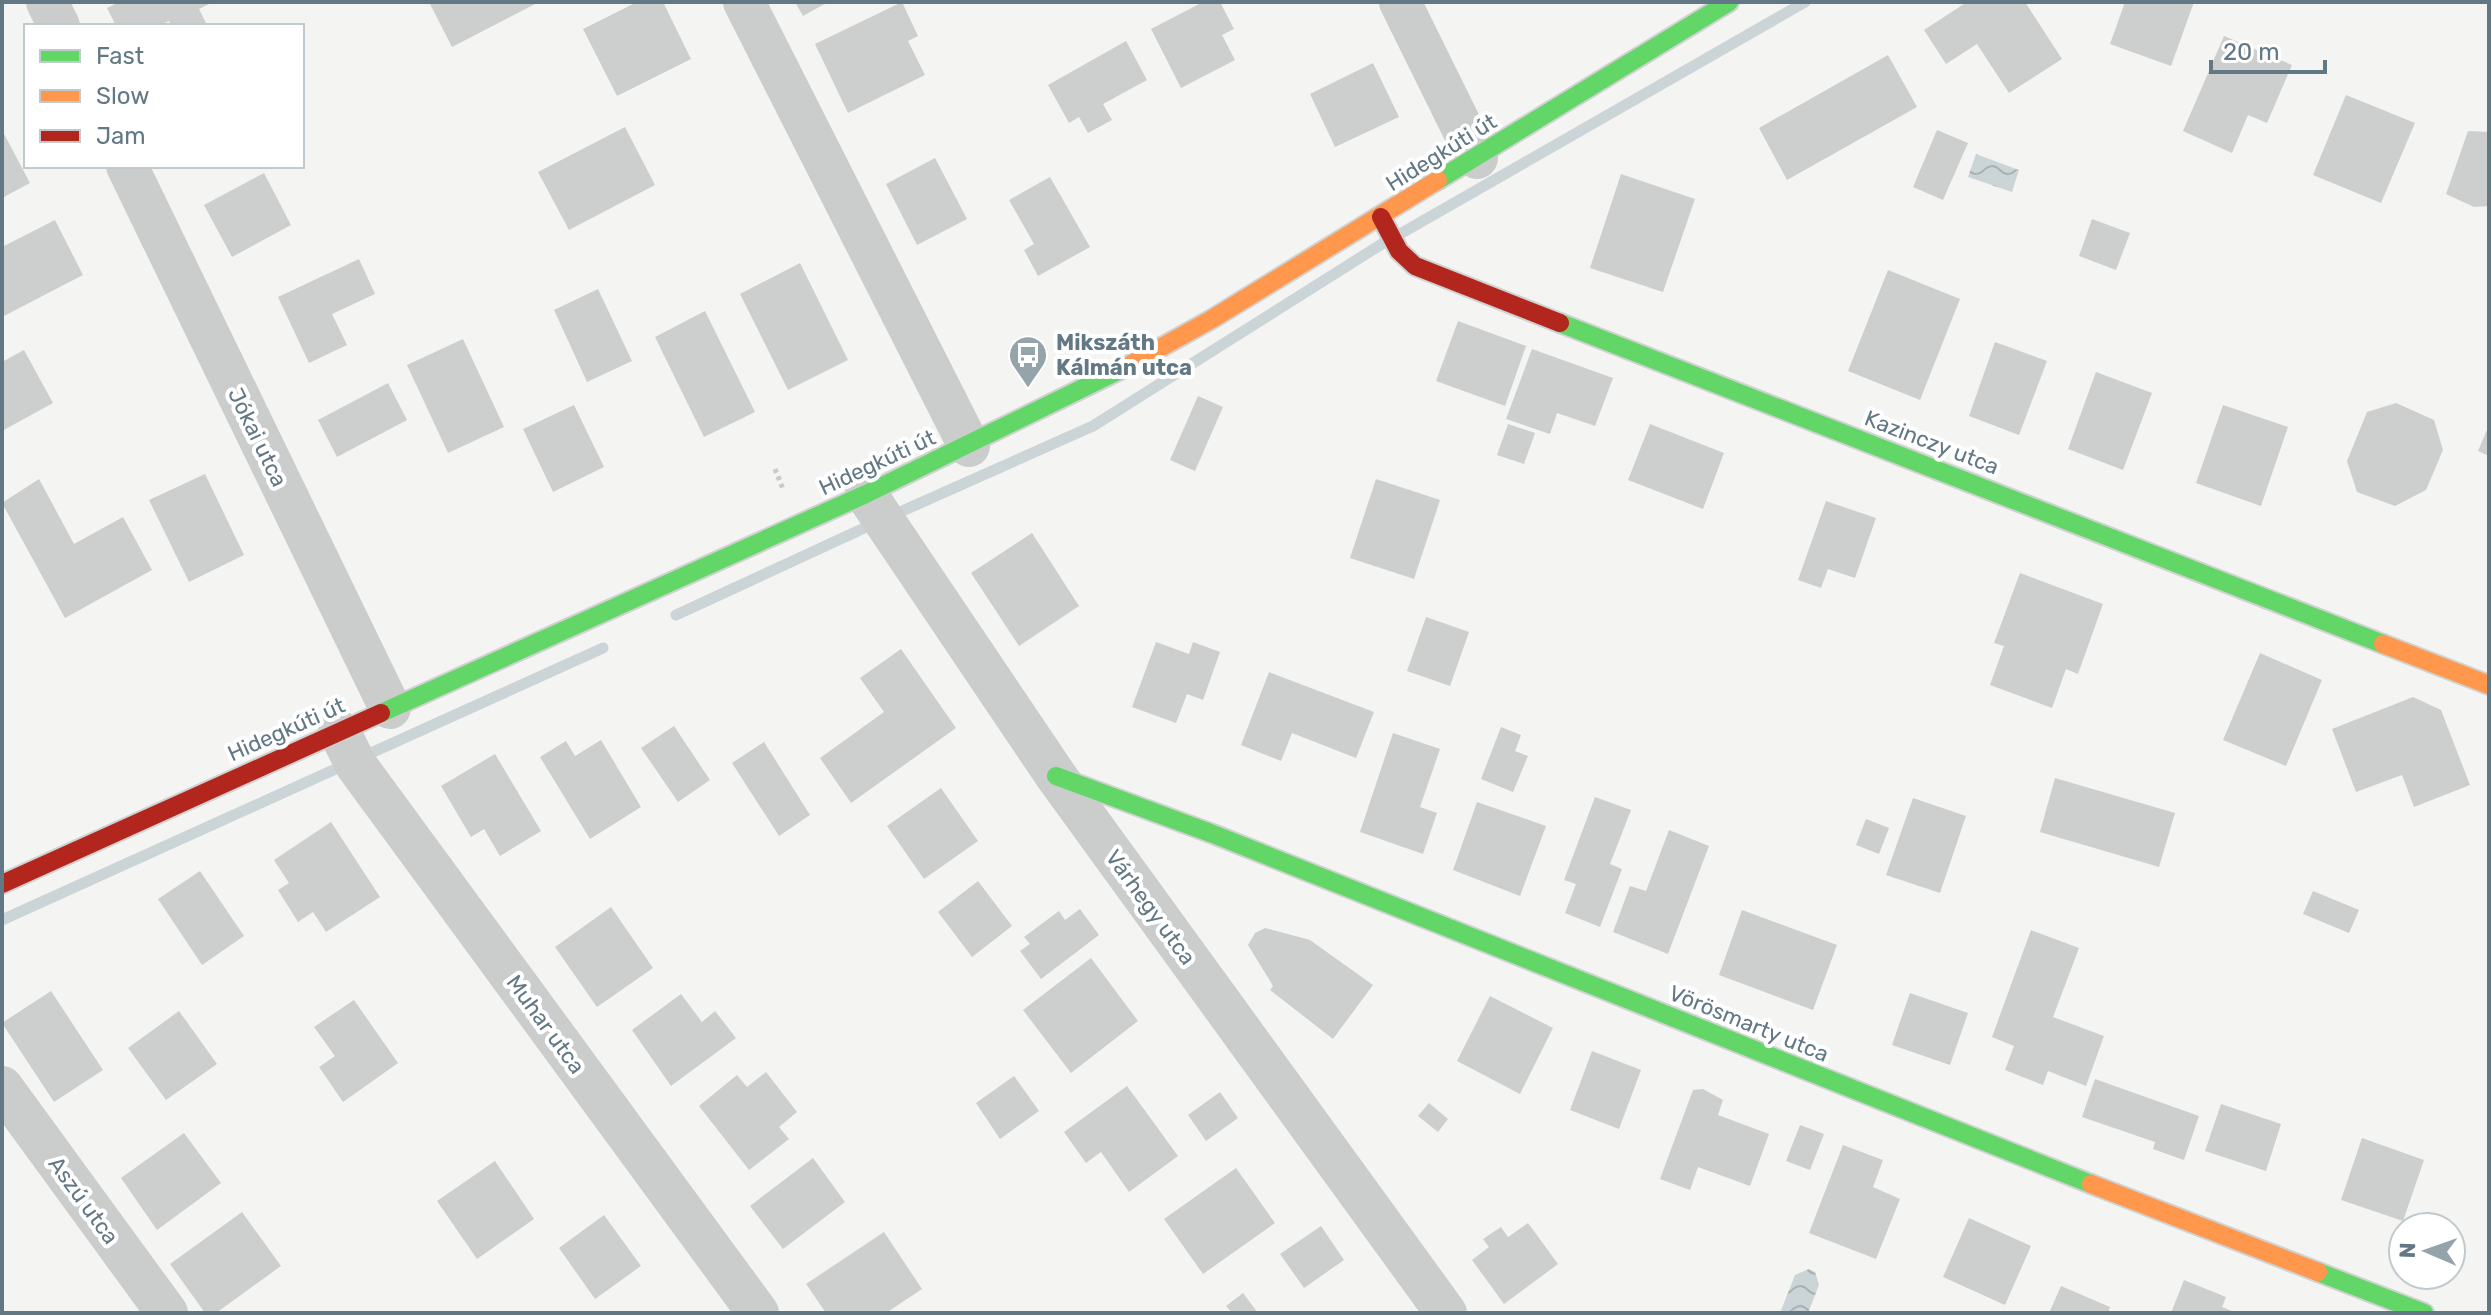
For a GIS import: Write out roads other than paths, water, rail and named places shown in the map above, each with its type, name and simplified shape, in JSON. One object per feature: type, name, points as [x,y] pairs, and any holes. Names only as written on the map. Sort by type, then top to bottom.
[{"type":"street","points":[[47,2],[58,24]]},
{"type":"street","points":[[744,2],[969,446]]},
{"type":"street","points":[[1400,2],[1477,158]]},
{"type":"street","name":"Hidegkúti út","points":[[2,884],[348,748],[390,708],[878,511],[969,446],[1084,390],[1384,222],[1477,158],[1729,2]]},
{"type":"street","name":"Jókai utca","points":[[128,168],[390,708]]},
{"type":"street","name":"Kazinczy utca","points":[[1384,222],[1396,246],[1415,266],[2489,685]]},
{"type":"street","name":"Várhegy utca","points":[[878,511],[1056,776],[1446,1313]]},
{"type":"street","name":"Muhar utca","points":[[348,748],[758,1313]]},
{"type":"street","name":"Vörösmarty utca","points":[[1056,776],[1213,834],[1928,1121],[2424,1313]]},
{"type":"street","name":"Aszú utca","points":[[2,1087],[167,1313]]},
{"type":"water","points":[[1976,154],[2019,170],[2012,192],[1968,177]]},
{"type":"water","points":[[1809,1269],[1815,1272],[1819,1285],[1808,1313],[1780,1313],[1795,1275]]},
{"type":"waterway","points":[[1400,234],[1805,2]]},
{"type":"waterway","points":[[891,516],[1093,426],[1385,242]]},
{"type":"waterway","points":[[676,615],[875,523]]},
{"type":"waterway","points":[[2,920],[603,648]]},
{"type":"place","name":"Mikszáth Kálmán utca","points":[[1028,389]]}]
